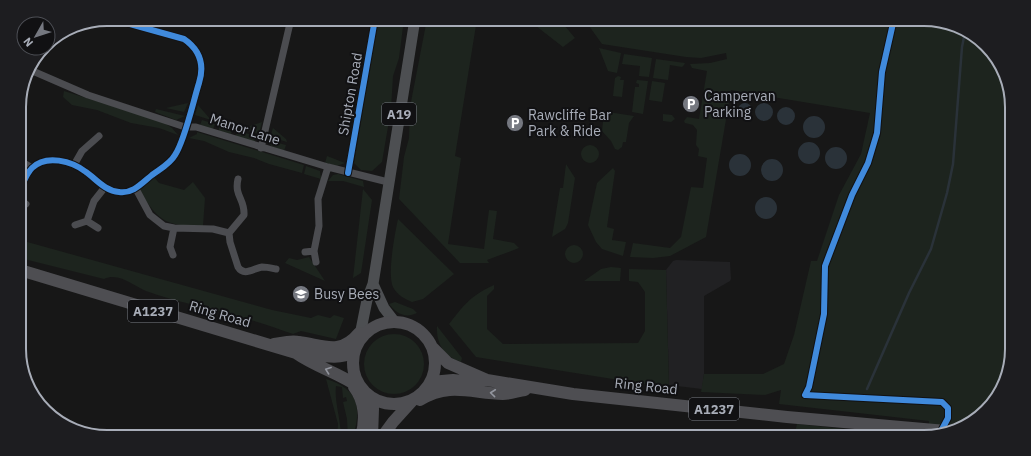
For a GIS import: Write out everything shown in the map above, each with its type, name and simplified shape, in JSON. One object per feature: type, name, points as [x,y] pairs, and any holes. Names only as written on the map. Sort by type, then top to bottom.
[{"type":"highway","name":"Ring Road","points":[[26,272],[296,353],[313,353],[337,357],[353,352]]},
{"type":"highway","points":[[270,345],[297,341],[328,348],[336,348],[348,344],[371,328],[386,322],[394,321],[422,332],[432,346],[435,364],[431,382],[421,394],[403,410],[387,430]]},
{"type":"highway","points":[[360,335],[353,352],[353,370],[360,387],[370,398],[373,409],[372,430]]},
{"type":"highway","name":"Ring Road","points":[[432,346],[448,362],[487,380],[532,388],[745,412],[930,430]]},
{"type":"highway","name":"Ring Road","points":[[296,353],[311,364],[330,370],[360,387]]},
{"type":"highway","points":[[349,380],[356,388],[363,405],[364,416],[362,430]]},
{"type":"highway","name":"Ring Road","points":[[431,382],[453,380],[472,382],[487,380]]},
{"type":"highway","points":[[403,410],[439,390],[457,389],[504,394],[532,388]]},
{"type":"highway","points":[[370,398],[388,404],[397,405],[415,399]]},
{"type":"main road","name":"A19","points":[[360,335],[367,300],[373,284],[413,26]]},
{"type":"main road","points":[[373,284],[384,308],[394,321]]},
{"type":"street","points":[[26,179],[32,168],[52,160],[74,165],[105,187],[119,192],[136,189],[174,157],[186,127],[201,78],[202,64],[199,54],[193,45],[184,39],[137,26]]},
{"type":"street","points":[[261,148],[289,26]]},
{"type":"street","name":"Shipton Road","points":[[348,173],[374,26]]},
{"type":"street","name":"Manor Lane","points":[[34,72],[88,95],[186,127],[196,127],[261,148],[348,173],[388,182]]},
{"type":"street","points":[[74,165],[82,151],[99,136]]},
{"type":"street","points":[[26,164],[32,168]]},
{"type":"street","points":[[316,262],[314,251],[320,226],[318,199],[328,167]]},
{"type":"street","points":[[238,178],[236,188],[244,203],[244,215],[229,234],[230,242],[240,271],[245,272],[262,267],[276,269]]},
{"type":"street","points":[[87,221],[94,201],[105,187]]},
{"type":"street","points":[[136,189],[144,204],[157,221],[174,228],[213,229],[229,234]]},
{"type":"street","points":[[75,225],[87,221]]},
{"type":"street","points":[[87,221],[98,228]]},
{"type":"street","points":[[173,255],[170,247],[174,228]]},
{"type":"street","points":[[305,252],[314,251]]},
{"type":"shaded area","points":[[377,26],[403,26],[399,58],[393,76],[391,109],[382,162],[372,171],[361,170],[354,163]]},
{"type":"shaded area","points":[[426,26],[476,26],[455,156],[461,158],[448,244],[484,249],[489,210],[497,211],[493,239],[514,243],[519,248],[487,260],[489,263],[460,263],[399,199],[404,157],[409,138],[410,107]]},
{"type":"shaded area","points":[[536,26],[565,26],[575,38],[563,47]]},
{"type":"shaded area","points":[[589,26],[929,26],[955,32],[965,37],[981,50],[994,66],[999,76],[1005,107],[1005,349],[999,380],[994,390],[981,406],[965,419],[955,424],[929,430],[929,421],[779,404],[781,390],[765,395],[701,392],[704,374],[763,374],[784,364],[794,335],[811,261],[817,261],[839,195],[861,154],[870,113],[731,90],[706,237],[670,256],[653,258],[630,257],[633,243],[670,248],[681,237],[691,187],[703,188],[707,158],[698,156],[699,149],[696,145],[697,130],[693,125],[685,123],[684,121],[687,117],[699,119],[707,71],[692,68],[690,64],[710,63],[727,59],[726,53],[701,58],[686,57],[602,44]]},
{"type":"shaded area","points":[[599,48],[621,53],[617,73],[608,71]]},
{"type":"shaded area","points":[[624,54],[652,58],[649,77],[639,76],[640,66],[622,64]]},
{"type":"shaded area","points":[[656,59],[685,63],[682,67],[670,65],[668,80],[653,78]]},
{"type":"shaded area","points":[[618,76],[621,77],[620,80],[624,80],[622,97],[613,96],[615,78]]},
{"type":"shaded area","points":[[637,80],[648,81],[643,114],[632,112],[635,87],[639,87],[639,84],[636,83]]},
{"type":"shaded area","points":[[652,81],[665,83],[662,102],[649,100]]},
{"type":"shaded area","points":[[64,91],[163,122],[172,128],[178,135],[159,128],[131,123],[97,110],[72,105],[63,97]]},
{"type":"shaded area","points":[[188,103],[184,112],[166,108]]},
{"type":"shaded area","points":[[742,103],[748,103],[752,107],[752,113],[748,117],[742,117],[738,113],[738,107]]},
{"type":"shaded area","points":[[764,103],[768,104],[772,108],[772,116],[768,120],[764,121],[760,120],[756,116],[755,112],[756,108],[760,104]]},
{"type":"shaded area","points":[[198,105],[211,120],[195,115]]},
{"type":"shaded area","points":[[786,107],[790,108],[794,112],[794,120],[790,124],[786,125],[782,124],[778,120],[777,116],[778,112],[782,108]]},
{"type":"shaded area","points":[[156,109],[185,116],[176,120],[155,112]]},
{"type":"shaded area","points":[[608,112],[634,116],[629,123],[626,142],[623,142],[622,147],[618,150],[615,149],[611,141],[602,131],[603,122]]},
{"type":"shaded area","points":[[663,114],[672,115],[675,119],[671,122],[663,121]]},
{"type":"shaded area","points":[[814,116],[822,119],[825,127],[822,135],[814,138],[806,135],[803,127],[806,119]]},
{"type":"shaded area","points":[[202,120],[215,124],[213,129],[200,125]]},
{"type":"shaded area","points":[[262,122],[259,134],[241,129]]},
{"type":"shaded area","points":[[219,125],[233,129],[231,134],[219,131]]},
{"type":"shaded area","points":[[273,128],[286,139],[287,142],[270,137]]},
{"type":"shaded area","points":[[237,130],[260,138],[252,142],[236,136]]},
{"type":"shaded area","points":[[197,132],[304,165],[302,173],[229,152],[204,141],[189,138],[197,134]]},
{"type":"shaded area","points":[[267,140],[286,145],[284,151],[271,146]]},
{"type":"shaded area","points":[[809,142],[817,145],[820,153],[817,161],[809,164],[801,161],[798,153],[801,145]]},
{"type":"shaded area","points":[[590,145],[596,148],[599,154],[596,160],[590,163],[584,160],[581,154],[584,148]]},
{"type":"shaded area","points":[[836,147],[844,150],[847,158],[844,166],[836,169],[828,166],[825,158],[828,150]]},
{"type":"shaded area","points":[[740,154],[748,157],[751,165],[748,173],[740,176],[732,173],[729,165],[732,157]]},
{"type":"shaded area","points":[[327,156],[345,163],[337,166],[325,163]]},
{"type":"shaded area","points":[[772,159],[780,162],[783,170],[780,178],[772,181],[764,178],[761,170],[764,162]]},
{"type":"shaded area","points":[[566,164],[575,178],[568,223],[565,229],[552,237],[560,188],[563,188]]},
{"type":"shaded area","points":[[306,166],[320,171],[321,179],[304,174]]},
{"type":"shaded area","points":[[613,168],[615,171],[607,227],[614,229],[612,240],[626,242],[623,256],[602,249],[596,242],[588,225],[597,183]]},
{"type":"shaded area","points":[[338,174],[363,181],[364,187],[343,181],[328,181],[333,175]]},
{"type":"shaded area","points":[[154,177],[159,183],[184,190],[193,182],[205,198],[203,226],[180,225],[158,216],[139,191]]},
{"type":"shaded area","points":[[363,189],[372,200],[361,273],[353,278]]},
{"type":"shaded area","points":[[766,197],[774,200],[777,208],[774,216],[766,219],[758,216],[755,208],[758,200]]},
{"type":"shaded area","points":[[398,219],[454,274],[423,299],[412,302],[397,292],[391,281],[392,253]]},
{"type":"shaded area","points":[[26,242],[272,310],[311,318],[318,315],[330,318],[334,315],[344,318],[336,339],[301,331],[293,334],[241,317],[158,295],[146,291],[120,278],[110,277],[104,279],[26,260]]},
{"type":"shaded area","points":[[574,245],[580,248],[583,254],[580,260],[574,263],[568,260],[565,254],[568,248]]},
{"type":"shaded area","points":[[309,257],[325,281],[285,263],[289,258],[297,260]]},
{"type":"shaded area","points":[[673,261],[730,262],[730,281],[704,296],[704,374],[702,389],[669,385],[666,270]]},
{"type":"shaded area","points":[[611,267],[621,268],[620,281],[584,281],[601,269]]},
{"type":"shaded area","points":[[629,269],[666,270],[669,388],[476,357],[449,324],[468,301],[494,285],[494,289],[487,296],[487,329],[503,344],[638,343],[645,331],[645,292],[638,282],[629,281]]},
{"type":"shaded area","points":[[395,302],[413,309],[417,313],[413,315],[401,314],[389,304]]},
{"type":"shaded area","points":[[437,326],[462,358],[461,362],[450,356],[442,348],[438,338]]},
{"type":"shaded area","points":[[394,334],[411,339],[419,347],[424,364],[419,381],[411,389],[394,394],[377,389],[369,381],[364,364],[369,347],[377,339]]},
{"type":"shaded area","points":[[326,379],[345,388],[355,400],[357,408],[356,426],[355,430],[348,430],[343,402],[347,401],[346,397],[343,398],[342,387],[336,386],[340,430],[338,430],[338,424]]},
{"type":"shaded area","points":[[797,424],[855,430],[796,430]]},
{"type":"waterway","points":[[867,389],[909,293],[931,249],[947,193],[953,164],[964,37]]},
{"type":"cycle path","points":[[26,176],[32,168],[44,161],[52,160],[66,162],[80,168],[109,189],[124,192],[133,190],[168,164],[173,158],[179,148],[185,131],[201,76],[200,58],[194,48],[184,39],[137,26]]},
{"type":"cycle path","points":[[348,173],[374,26]]},
{"type":"cycle path","points":[[892,26],[882,72],[877,133],[868,163],[852,195],[825,266],[824,314],[809,387],[805,395],[942,402],[948,408],[948,418],[943,427]]},
{"type":"place","name":"Campervan Parking","points":[[691,104]]},
{"type":"place","name":"Rawcliffe Bar Park & Ride","points":[[515,123]]},
{"type":"place","name":"Busy Bees","points":[[301,294]]}]
